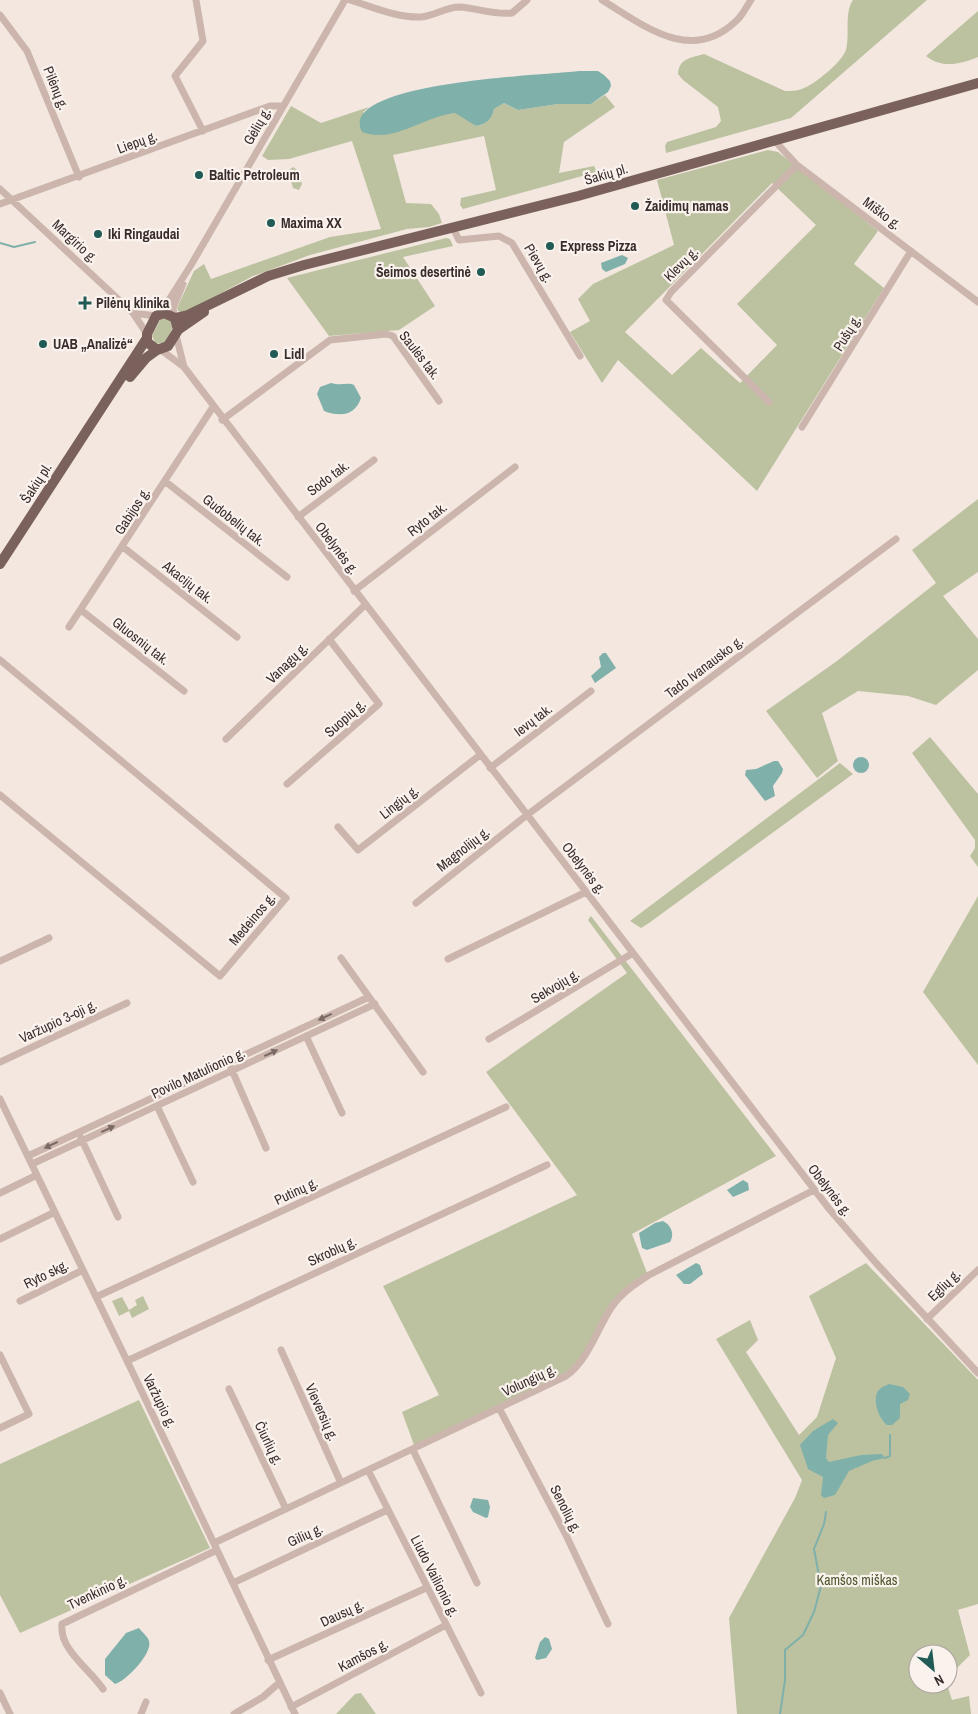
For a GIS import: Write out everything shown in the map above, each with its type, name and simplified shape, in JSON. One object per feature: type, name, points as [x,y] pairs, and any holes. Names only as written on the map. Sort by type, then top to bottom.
[{"type":"main road","name":"Šakių pl.","points":[[175,317],[188,315],[268,276],[304,265],[578,196],[978,83]]},
{"type":"main road","name":"Šakių pl.","points":[[177,332],[241,288]]},
{"type":"main road","points":[[168,313],[175,317],[177,332],[168,346],[159,350],[150,346],[147,336],[158,315],[168,313]]},
{"type":"main road","name":"Šakių pl.","points":[[0,564],[96,418],[147,336]]},
{"type":"main road","name":"Šakių pl.","points":[[96,418],[146,358],[159,350]]},
{"type":"street","points":[[196,0],[203,41],[175,76],[203,131]]},
{"type":"street","name":"Gėlių g.","points":[[158,315],[191,265],[345,0]]},
{"type":"street","points":[[350,0],[394,14],[422,17],[459,7],[488,13],[512,13],[527,0]]},
{"type":"street","points":[[602,0],[649,30],[669,38],[684,41],[703,40],[718,35],[736,22],[751,0]]},
{"type":"street","name":"Pilėnų g.","points":[[0,15],[27,51],[79,177]]},
{"type":"street","name":"Liepų g.","points":[[0,204],[79,177],[270,106],[283,106]]},
{"type":"street","name":"Miško g.","points":[[774,140],[797,164],[978,302]]},
{"type":"street","name":"Klevų g.","points":[[769,402],[666,300],[671,292],[797,164]]},
{"type":"street","name":"Margirio g.","points":[[0,189],[133,312],[147,336]]},
{"type":"street","name":"Pievų g.","points":[[453,228],[459,240],[499,236],[512,243],[580,356]]},
{"type":"street","name":"Pušų g.","points":[[802,427],[911,251]]},
{"type":"street","name":"Gėlių g.","points":[[175,317],[175,303],[191,265]]},
{"type":"street","points":[[133,312],[158,315]]},
{"type":"street","name":"Obelynės g.","points":[[177,332],[184,367]]},
{"type":"street","name":"Saulės tak.","points":[[222,420],[334,338],[386,334],[393,336],[439,401]]},
{"type":"street","name":"Obelynės g.","points":[[159,350],[184,367],[222,420],[634,953],[814,1190],[852,1237],[978,1373]]},
{"type":"street","name":"Gabijos g.","points":[[69,627],[166,482],[213,407]]},
{"type":"street","name":"Sodo tak.","points":[[298,517],[374,460]]},
{"type":"street","name":"Ryto tak.","points":[[354,591],[514,467]]},
{"type":"street","name":"Gudobelių tak.","points":[[166,482],[287,577]]},
{"type":"street","name":"Tado Ivanausko g.","points":[[527,815],[896,538]]},
{"type":"street","name":"Akacijų tak.","points":[[123,547],[237,637]]},
{"type":"street","name":"Vanagų g.","points":[[226,739],[365,605]]},
{"type":"street","name":"Gluosnių tak.","points":[[81,610],[184,691]]},
{"type":"street","name":"Suopių g.","points":[[287,784],[379,704],[329,639]]},
{"type":"street","name":"Medeinos g.","points":[[0,660],[286,898],[220,976],[0,795]]},
{"type":"street","name":"Ievų tak.","points":[[490,768],[591,691]]},
{"type":"street","name":"Lingių g.","points":[[338,827],[358,850],[480,755]]},
{"type":"street","name":"Magnolijų g.","points":[[416,903],[527,815]]},
{"type":"street","points":[[448,959],[586,892]]},
{"type":"street","points":[[0,961],[49,938]]},
{"type":"street","name":"Sekvojų g.","points":[[489,1040],[634,953]]},
{"type":"street","points":[[341,958],[424,1072]]},
{"type":"street","name":"Povilo Matulionio g.","points":[[28,1156],[369,997]]},
{"type":"street","name":"Varžupio 3-oji g.","points":[[0,1062],[127,1003]]},
{"type":"street","name":"Povilo Matulionio g.","points":[[32,1164],[375,1004]]},
{"type":"street","points":[[306,1036],[342,1113]]},
{"type":"street","points":[[228,1062],[266,1148]]},
{"type":"street","name":"Varžupio g.","points":[[0,1100],[127,1361],[293,1711]]},
{"type":"street","points":[[157,1106],[193,1182]]},
{"type":"street","name":"Putinų g.","points":[[96,1297],[506,1107]]},
{"type":"street","points":[[79,1132],[118,1217]]},
{"type":"street","name":"Skroblų g.","points":[[127,1361],[548,1165]]},
{"type":"street","points":[[0,1193],[37,1175]]},
{"type":"street","name":"Volungių g.","points":[[214,1543],[555,1382],[574,1370],[588,1352],[612,1307],[637,1282],[814,1190]]},
{"type":"street","points":[[0,1239],[55,1212]]},
{"type":"street","name":"Ryto skg.","points":[[20,1301],[83,1270]]},
{"type":"street","name":"Eglių g.","points":[[927,1318],[978,1270]]},
{"type":"street","name":"Vieversių g.","points":[[281,1350],[340,1483]]},
{"type":"street","points":[[0,1355],[29,1414],[0,1428]]},
{"type":"street","name":"Čiurlių g.","points":[[228,1389],[286,1509]]},
{"type":"street","name":"Senolių g.","points":[[499,1408],[566,1535],[608,1624]]},
{"type":"street","points":[[413,1450],[477,1583]]},
{"type":"street","name":"Liudo Vailionio g.","points":[[368,1470],[426,1588],[481,1693]]},
{"type":"street","name":"Gilių g.","points":[[232,1583],[387,1510]]},
{"type":"street","name":"Tvenkinio g.","points":[[103,1689],[95,1677],[75,1659],[62,1629],[62,1624],[217,1550]]},
{"type":"street","name":"Dausų g.","points":[[268,1660],[426,1588]]},
{"type":"street","name":"Kamšos g.","points":[[293,1711],[446,1625]]},
{"type":"street","points":[[234,1714],[263,1697],[279,1683]]},
{"type":"street","points":[[0,1693],[10,1714]]},
{"type":"street","points":[[141,1714],[146,1702]]},
{"type":"green space","points":[[853,0],[927,0],[791,118],[666,153],[665,146],[667,142],[716,127],[721,121],[718,107],[678,74],[681,65],[686,59],[704,54],[785,91],[802,89],[822,77],[844,55],[847,44],[848,17]]},
{"type":"green space","points":[[978,11],[978,57],[965,62],[945,64],[938,63],[926,56]]},
{"type":"green space","points":[[605,95],[615,107],[564,142],[559,173],[594,166],[597,172],[463,209],[460,205],[461,198],[496,190],[484,136],[393,155],[406,203],[431,204],[439,214],[442,223],[429,227],[407,229],[310,255],[253,276],[184,313],[178,311],[177,308],[194,271],[204,264],[211,279],[330,237],[381,229],[352,141],[289,159],[268,160],[262,156],[291,106],[321,123],[369,107],[363,112],[386,134],[454,113],[462,115],[476,126],[480,125],[492,116],[494,109],[504,103],[518,110],[558,104],[591,104]]},
{"type":"green space","points":[[768,150],[778,152],[878,231],[854,264],[884,288],[757,491],[618,360],[602,383],[570,332],[590,321],[578,299],[593,284],[674,245],[657,180]],"holes":[[[772,183],[816,225],[737,304],[777,345],[740,383],[701,348],[672,375],[625,332]]]},
{"type":"green space","points":[[293,167],[297,170],[302,184],[299,190],[293,188],[288,171]]},
{"type":"green space","points":[[446,238],[450,239],[453,246],[403,257],[435,306],[399,330],[329,336],[287,278]]},
{"type":"green space","points":[[165,317],[171,319],[173,327],[166,342],[156,344],[152,336],[160,320]]},
{"type":"green space","points":[[978,499],[978,572],[943,596],[978,639],[978,670],[936,705],[908,696],[858,691],[822,713],[838,761],[817,778],[766,711],[837,661],[936,583],[912,550]]},
{"type":"green space","points":[[930,737],[978,794],[978,867],[970,856],[975,848],[975,840],[912,753]]},
{"type":"green space","points":[[840,763],[853,774],[649,923],[641,928],[630,921]]},
{"type":"green space","points":[[978,896],[978,1065],[923,992]]},
{"type":"green space","points":[[591,916],[776,1156],[632,1234],[647,1273],[621,1291],[580,1360],[567,1372],[414,1445],[402,1412],[439,1395],[383,1286],[577,1195],[486,1072],[627,973],[588,920]]},
{"type":"green space","name":"Kamšos miškas","points":[[866,1263],[978,1380],[978,1604],[958,1610],[970,1655],[958,1667],[958,1644],[908,1644],[908,1694],[950,1694],[952,1700],[969,1696],[971,1714],[737,1714],[729,1618],[795,1498],[802,1480],[716,1339],[750,1320],[758,1340],[746,1352],[799,1435],[817,1417],[836,1358],[809,1296]]},
{"type":"green space","points":[[143,1296],[149,1309],[132,1318],[129,1311],[119,1316],[112,1301],[122,1297],[129,1310],[137,1305],[135,1300]]},
{"type":"green space","points":[[139,1400],[210,1548],[20,1633],[0,1595],[0,1464]]},
{"type":"green space","points":[[361,1693],[376,1714],[336,1714],[355,1694]]},
{"type":"water","points":[[598,71],[604,75],[610,81],[611,86],[608,92],[591,104],[558,104],[518,110],[504,103],[494,109],[492,116],[488,120],[476,126],[455,113],[443,115],[386,135],[362,132],[362,115],[381,102],[412,91],[491,79]]},
{"type":"water","points":[[622,255],[628,258],[625,264],[606,272],[602,269],[601,263]]},
{"type":"water","points":[[331,383],[354,385],[361,398],[351,412],[336,414],[324,411],[317,394],[320,387]]},
{"type":"water","points":[[606,653],[616,668],[595,683],[591,676],[601,667],[599,657]]},
{"type":"water","points":[[858,757],[864,757],[869,762],[867,771],[858,773],[853,768],[853,762]]},
{"type":"water","points":[[778,761],[783,769],[773,786],[775,796],[765,801],[745,775],[746,770],[756,769]]},
{"type":"water","points":[[743,1180],[748,1183],[749,1190],[733,1197],[727,1190]]},
{"type":"water","points":[[663,1221],[671,1230],[670,1242],[647,1250],[642,1248],[639,1233],[655,1223]]},
{"type":"water","points":[[696,1263],[700,1265],[703,1274],[690,1284],[684,1284],[676,1275]]},
{"type":"water","points":[[889,1384],[903,1387],[910,1394],[908,1400],[900,1404],[900,1418],[892,1425],[887,1425],[884,1422],[876,1404],[878,1391]]},
{"type":"water","points":[[833,1419],[838,1423],[828,1435],[826,1458],[829,1462],[861,1455],[882,1454],[885,1458],[872,1461],[849,1471],[835,1495],[824,1498],[821,1495],[823,1477],[808,1469],[800,1445],[813,1431]]},
{"type":"water","points":[[473,1498],[488,1500],[490,1507],[488,1517],[486,1518],[473,1512],[470,1507]]},
{"type":"water","points":[[139,1628],[149,1641],[147,1652],[138,1666],[126,1678],[115,1684],[105,1675],[105,1659],[126,1633]]},
{"type":"water","points":[[545,1637],[549,1639],[552,1649],[546,1658],[537,1660],[535,1658],[540,1642]]},
{"type":"waterway","points":[[0,243],[14,247],[35,242]]},
{"type":"waterway","points":[[885,1458],[890,1456],[890,1435]]},
{"type":"waterway","points":[[780,1714],[785,1680],[785,1650],[803,1635],[814,1612],[821,1586],[814,1549],[824,1524],[826,1512]]},
{"type":"place","name":"Baltic Petroleum","points":[[199,175]]},
{"type":"place","name":"Žaidimų namas","points":[[635,206]]},
{"type":"place","name":"Maxima XX","points":[[271,223]]},
{"type":"place","name":"Iki Ringaudai","points":[[98,234]]},
{"type":"place","name":"Express Pizza","points":[[550,246]]},
{"type":"place","name":"Šeimos desertinė","points":[[481,272]]},
{"type":"place","name":"Pilėnų klinika","points":[[85,303]]},
{"type":"place","name":"UAB „Analizė“","points":[[43,344]]},
{"type":"place","name":"Lidl","points":[[274,354]]}]
